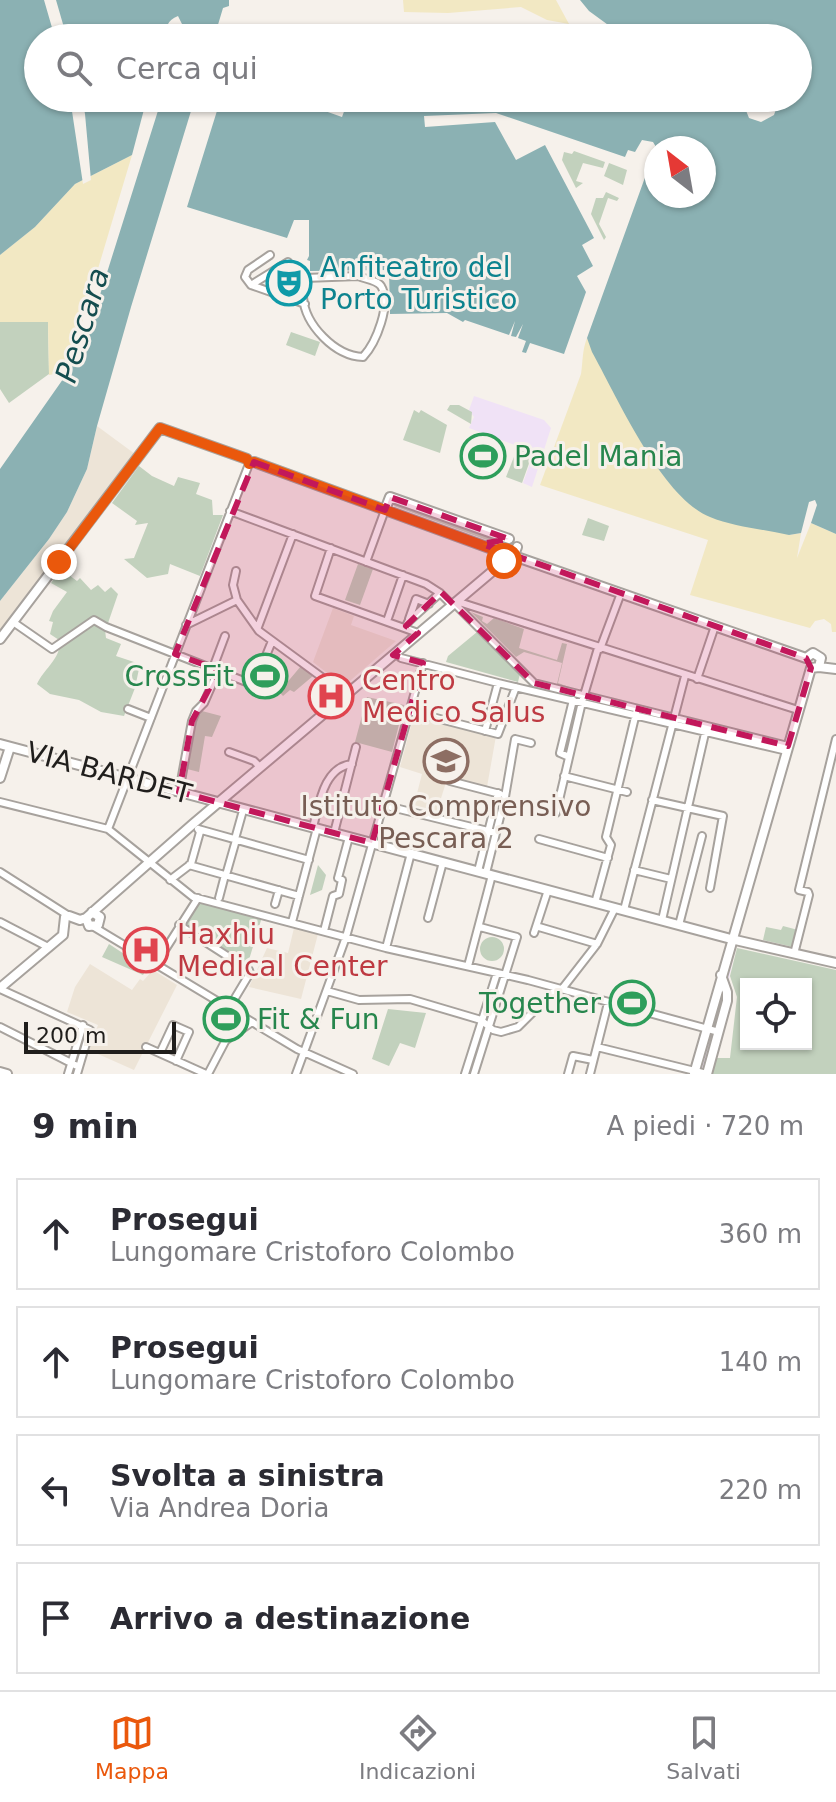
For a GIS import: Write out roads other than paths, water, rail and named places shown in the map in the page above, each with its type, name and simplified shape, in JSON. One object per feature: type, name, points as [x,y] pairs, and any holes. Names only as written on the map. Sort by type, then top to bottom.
[{"type":"street","points":[[270,255],[248,270],[245,277],[251,285],[305,304]]},
{"type":"street","points":[[251,285],[288,262]]},
{"type":"street","points":[[358,276],[377,282],[382,288],[384,320],[371,349],[363,357],[352,356],[320,334],[309,319],[305,304],[305,278],[358,276]]},
{"type":"street","points":[[0,639],[160,428],[806,658]]},
{"type":"street","points":[[108,829],[250,461]]},
{"type":"street","points":[[92,920],[149,862],[196,826],[219,802],[501,564],[515,542],[390,497],[366,562]]},
{"type":"street","points":[[230,511],[426,584],[455,603],[529,679],[574,697]]},
{"type":"street","points":[[258,627],[293,534]]},
{"type":"street","points":[[509,539],[502,543],[509,552]]},
{"type":"street","points":[[331,548],[315,596],[406,625],[418,633]]},
{"type":"street","points":[[236,571],[233,585],[238,601],[258,627],[272,641],[346,695]]},
{"type":"street","points":[[387,621],[403,575]]},
{"type":"street","points":[[406,625],[440,593]]},
{"type":"street","points":[[556,813],[583,699],[621,593]]},
{"type":"street","points":[[406,625],[416,599],[429,604]]},
{"type":"street","points":[[186,625],[238,601]]},
{"type":"street","points":[[455,603],[798,710]]},
{"type":"street","points":[[13,622],[52,649],[92,620],[254,685],[272,641]]},
{"type":"street","points":[[697,679],[715,626]]},
{"type":"street","points":[[179,792],[191,726],[196,711],[204,703],[225,636]]},
{"type":"street","points":[[395,653],[401,658],[498,683],[583,699],[787,748]]},
{"type":"street","points":[[695,1072],[798,710],[815,668],[822,660],[819,654],[812,653],[806,658]]},
{"type":"street","points":[[806,658],[806,663],[815,668],[836,669]]},
{"type":"street","points":[[296,1074],[346,937],[423,663]]},
{"type":"street","points":[[327,991],[359,1000],[410,999],[481,1020],[501,1032],[512,1030],[540,1007],[597,944],[619,909],[634,870],[685,676]]},
{"type":"street","points":[[409,711],[498,734],[519,688],[529,679]]},
{"type":"street","points":[[485,731],[498,683]]},
{"type":"street","points":[[569,757],[560,753],[574,697]]},
{"type":"street","points":[[128,709],[151,718]]},
{"type":"street","points":[[595,903],[611,845],[606,837],[637,712]]},
{"type":"street","points":[[662,920],[706,729]]},
{"type":"street","points":[[468,966],[480,927],[485,873],[515,739],[531,743]]},
{"type":"street","points":[[794,954],[809,895],[799,890],[836,739]]},
{"type":"street","name":"VIA BARDET","points":[[0,744],[731,939],[836,963]]},
{"type":"street","points":[[0,778],[10,747]]},
{"type":"street","points":[[334,833],[356,747]]},
{"type":"street","points":[[229,752],[254,761],[260,767]]},
{"type":"street","points":[[292,922],[309,860],[323,787],[344,766],[352,764]]},
{"type":"street","points":[[564,776],[627,792]]},
{"type":"street","points":[[450,781],[501,794]]},
{"type":"street","points":[[652,800],[723,816],[710,888]]},
{"type":"street","points":[[0,802],[108,829],[188,894],[198,898],[386,948],[559,988],[719,1032]]},
{"type":"street","points":[[383,805],[493,832]]},
{"type":"street","points":[[219,898],[242,814]]},
{"type":"street","points":[[196,826],[309,860]]},
{"type":"street","points":[[170,880],[189,865],[200,832],[196,826]]},
{"type":"street","points":[[679,925],[702,836]]},
{"type":"street","points":[[349,837],[338,877],[360,885]]},
{"type":"street","points":[[539,839],[608,858]]},
{"type":"street","points":[[386,948],[411,853]]},
{"type":"street","points":[[428,918],[443,862]]},
{"type":"street","points":[[189,865],[299,896]]},
{"type":"street","points":[[634,870],[671,879]]},
{"type":"street","points":[[0,872],[58,907],[66,921],[63,935],[0,988],[87,1028]]},
{"type":"street","points":[[339,894],[342,880]]},
{"type":"street","points":[[275,904],[279,890]]},
{"type":"street","points":[[548,890],[537,930],[597,944]]},
{"type":"street","points":[[324,931],[333,896],[339,894],[356,899]]},
{"type":"street","points":[[156,964],[198,898]]},
{"type":"street","points":[[66,921],[92,920],[118,940],[239,1015],[304,1052],[353,1074]]},
{"type":"street","points":[[0,922],[48,947]]},
{"type":"street","points":[[179,925],[249,970],[229,1008]]},
{"type":"street","points":[[465,1074],[481,1020],[517,937],[480,927]]},
{"type":"street","points":[[474,1074],[501,974]]},
{"type":"street","points":[[597,1047],[707,1074],[727,1001],[721,974]]},
{"type":"street","points":[[714,1000],[720,994],[727,1001]]},
{"type":"street","points":[[590,1074],[608,1003]]},
{"type":"street","points":[[146,1047],[207,1074],[239,1015]]},
{"type":"street","points":[[224,1044],[252,1022]]},
{"type":"street","points":[[160,1053],[173,1025],[189,1032],[176,1061]]},
{"type":"street","points":[[0,1027],[71,1063],[78,1070]]},
{"type":"street","points":[[68,1074],[87,1028]]},
{"type":"street","points":[[78,1070],[87,1028]]},
{"type":"street","points":[[568,1074],[573,1056],[593,1060]]},
{"type":"street","points":[[0,1072],[7,1074]]},
{"type":"water","points":[[0,0],[229,0],[229,6],[223,8],[218,24],[182,24],[178,16],[168,24],[24,24],[24,112],[143,112],[132,155],[75,184],[35,227],[0,255]]},
{"type":"water","points":[[580,0],[836,0],[836,534],[811,523],[817,505],[815,500],[809,502],[801,533],[789,535],[739,526],[710,517],[692,506],[675,490],[642,444],[587,338],[644,180],[644,208],[716,208],[716,136],[644,136],[635,152],[628,150],[625,157],[496,113],[424,116],[425,127],[495,122],[516,160],[545,145],[594,238],[582,245],[593,266],[577,276],[586,292],[564,354],[530,343],[526,353],[522,352],[526,341],[518,338],[523,324],[516,337],[511,336],[515,321],[509,335],[465,320],[463,322],[447,313],[390,314],[389,270],[310,271],[310,261],[307,260],[309,220],[294,220],[287,238],[187,207],[217,112],[328,112],[342,117],[344,112],[747,112],[749,118],[761,122],[775,112],[812,112],[812,24],[607,24]]},
{"type":"water","points":[[158,112],[191,112],[131,307],[87,469],[67,512],[0,601],[0,469],[82,352]]},
{"type":"place","name":"Anfiteatro del Porto Turistico","points":[[289,283]]},
{"type":"place","name":"Padel Mania","points":[[483,456]]},
{"type":"place","name":"CrossFit","points":[[265,676]]},
{"type":"place","name":"Centro Medico Salus","points":[[331,696]]},
{"type":"place","name":"Istituto Comprensivo Pescara 2","points":[[446,761]]},
{"type":"place","name":"Haxhiu Medical Center","points":[[146,950]]},
{"type":"place","name":"Together","points":[[632,1003]]},
{"type":"place","name":"Fit & Fun","points":[[226,1019]]},
{"type":"water label","name":"Pescara","points":[[82,325]]}]
